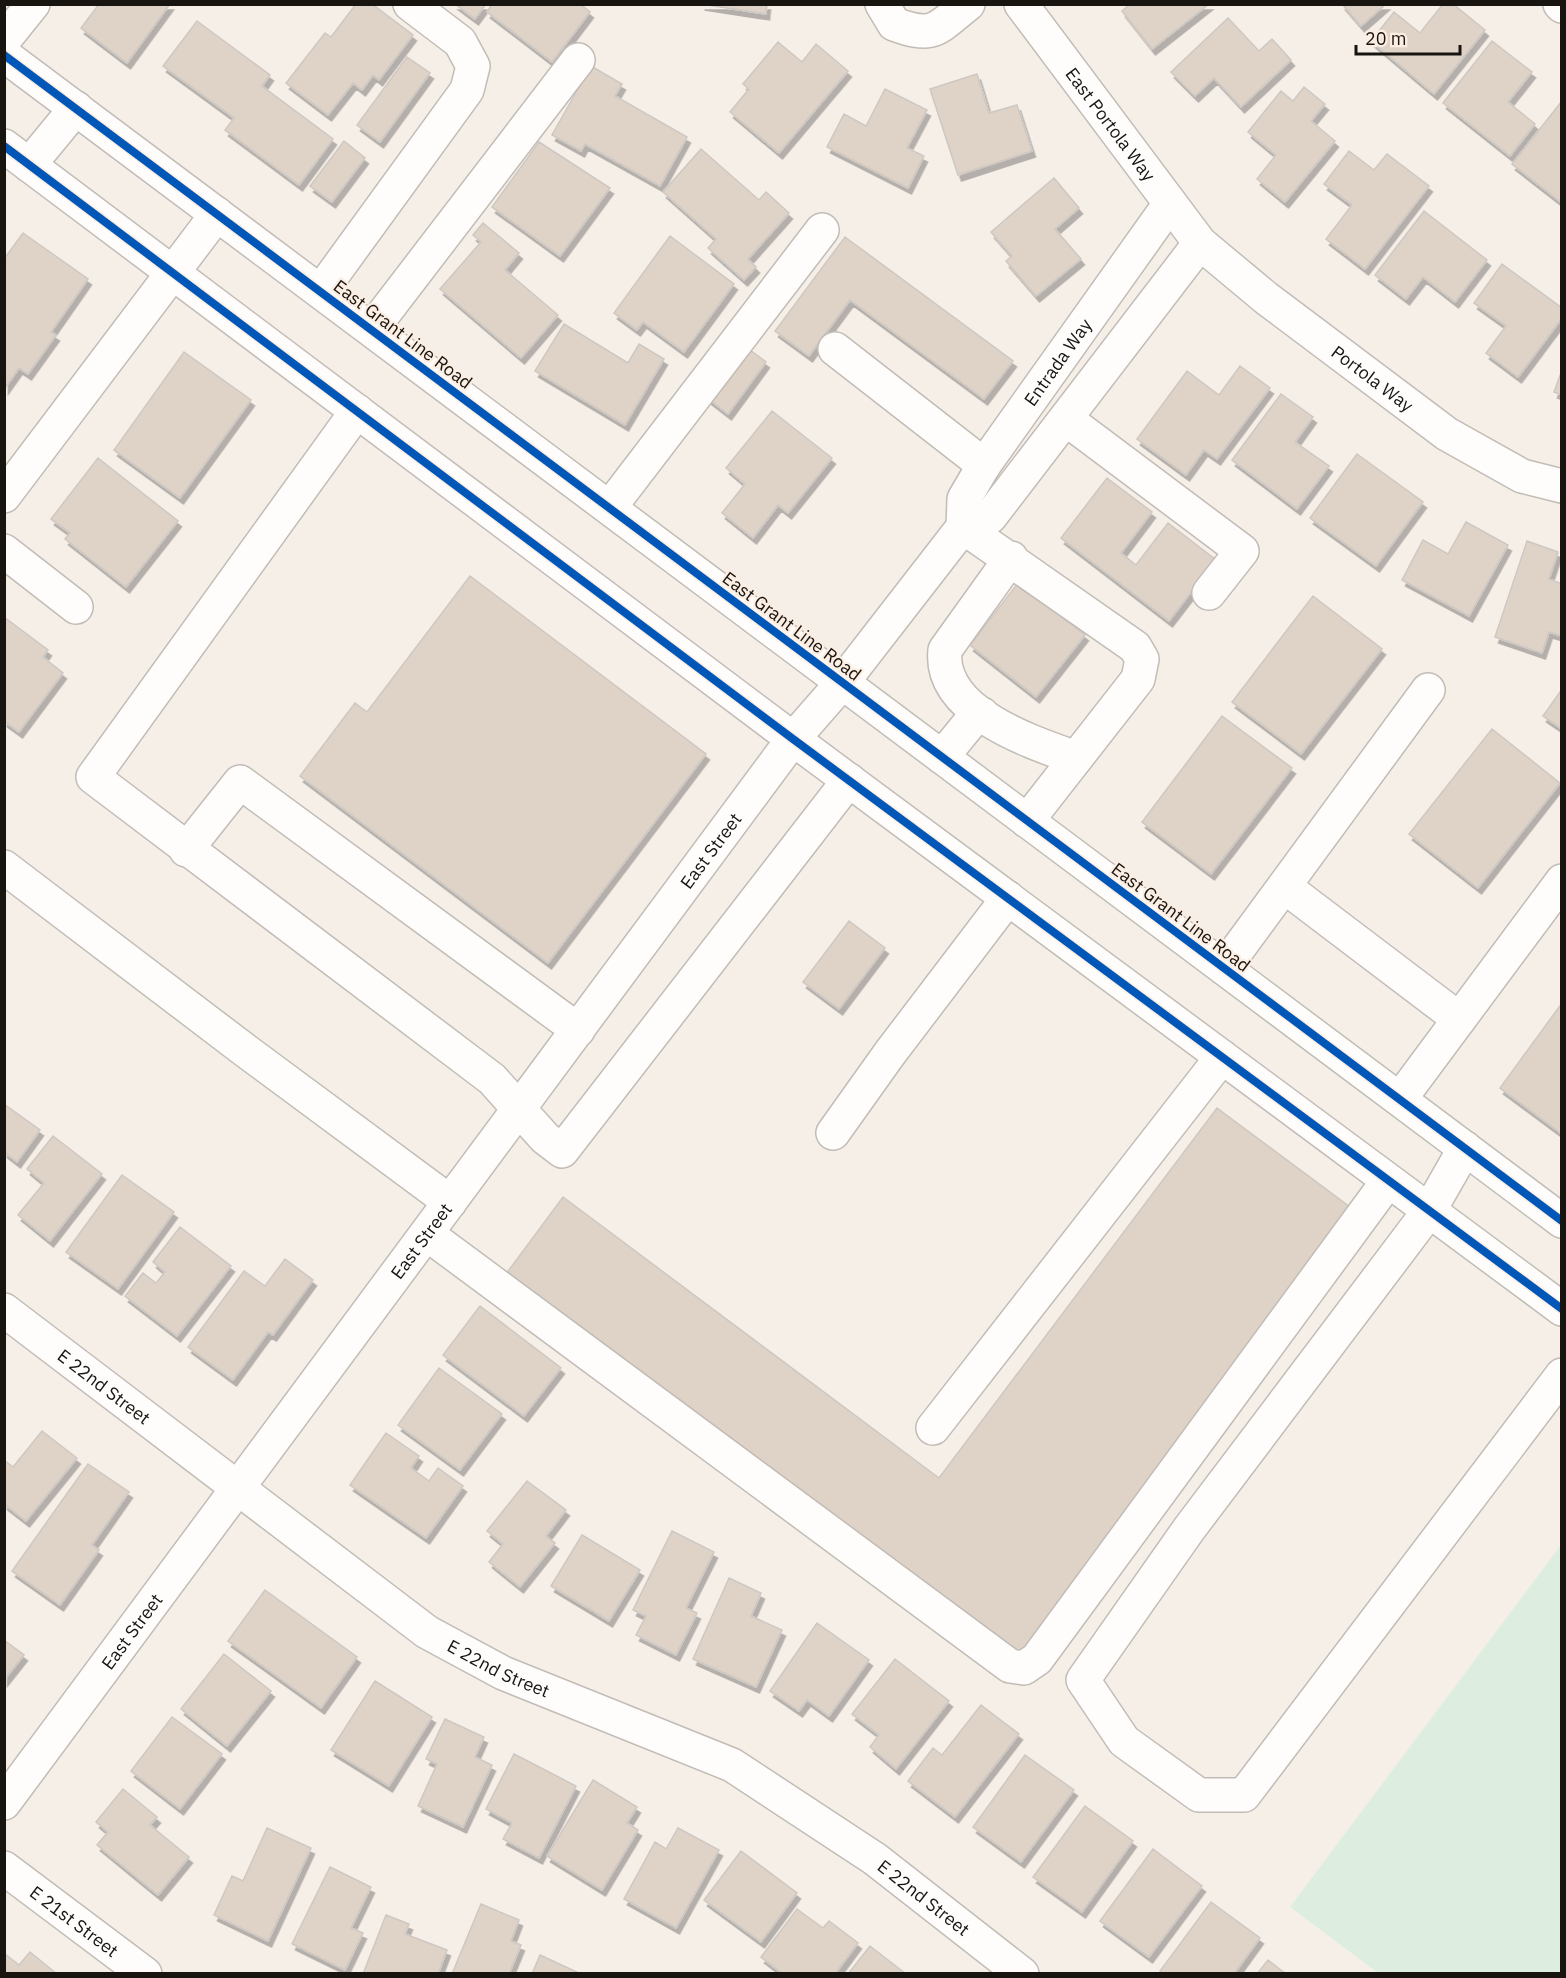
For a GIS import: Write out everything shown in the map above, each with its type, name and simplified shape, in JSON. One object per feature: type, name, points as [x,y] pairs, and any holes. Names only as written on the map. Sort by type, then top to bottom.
[{"type":"street","points":[[4,40],[33,4]]},
{"type":"street","points":[[321,291],[467,90],[473,66],[460,42],[410,4]]},
{"type":"street","points":[[882,4],[894,24],[919,33],[937,29],[968,4]]},
{"type":"street","name":"East Portola Way","points":[[1021,4],[1169,205],[1200,243]]},
{"type":"street","name":"East Grant Line Road","points":[[4,55],[1562,1221]]},
{"type":"street","points":[[372,329],[578,60]]},
{"type":"street","points":[[76,108],[17,156],[793,739],[1562,1309]]},
{"type":"street","name":"Entrada Way","points":[[963,527],[964,499],[984,465],[1169,205]]},
{"type":"street","points":[[4,496],[217,214]]},
{"type":"street","points":[[610,507],[822,230]]},
{"type":"street","points":[[842,683],[963,527],[990,517],[1200,243]]},
{"type":"street","name":"Portola Way","points":[[1200,243],[1266,298],[1447,434],[1522,476],[1562,486]]},
{"type":"street","points":[[835,349],[984,465]]},
{"type":"street","points":[[357,411],[93,777],[186,850],[492,1079],[545,1138],[562,1150],[849,780]]},
{"type":"street","points":[[1066,419],[1242,551],[1209,593]]},
{"type":"street","points":[[963,527],[1011,558],[1135,647],[1142,660],[1138,679],[1027,821]]},
{"type":"street","points":[[4,551],[76,607]]},
{"type":"street","points":[[1011,558],[945,650],[943,667],[954,690],[982,714],[1027,741],[1076,758]]},
{"type":"street","name":"East Street","points":[[4,1803],[521,1109],[793,739],[842,683]]},
{"type":"street","points":[[1224,968],[1428,690]]},
{"type":"street","points":[[942,757],[973,719],[982,714]]},
{"type":"street","points":[[186,850],[240,782],[578,1030]]},
{"type":"street","points":[[4,867],[246,1052],[450,1202]]},
{"type":"street","points":[[1400,1099],[1562,881]]},
{"type":"street","points":[[1285,887],[1459,1019]]},
{"type":"street","points":[[833,1133],[890,1053],[1008,898]]},
{"type":"street","points":[[933,1428],[1222,1057]]},
{"type":"street","points":[[1465,1148],[1429,1211],[1189,1529],[1083,1680],[1124,1742],[1199,1795],[1244,1795],[1562,1375]]},
{"type":"street","points":[[427,1234],[1010,1666],[1024,1668],[1037,1659],[1388,1180]]},
{"type":"street","name":"E 22nd Street","points":[[4,1310],[427,1632],[504,1673],[732,1766],[875,1859],[1022,1974]]},
{"type":"street","name":"E 21st Street","points":[[4,1868],[146,1974]]},
{"type":"green space","points":[[1561,1545],[1561,1973],[1378,1973],[1290,1907]]},
{"type":"building","points":[[99,4],[170,4],[127,63],[81,28]]},
{"type":"building","points":[[356,4],[372,4],[413,35],[379,80],[373,75],[362,90],[353,83],[328,115],[286,83],[325,33],[331,37]]},
{"type":"building","points":[[455,4],[486,4],[475,19]]},
{"type":"building","points":[[492,4],[580,4],[590,12],[552,62],[487,12]]},
{"type":"building","points":[[701,4],[767,4],[766,14]]},
{"type":"building","points":[[1130,4],[1209,4],[1152,49],[1122,11]]},
{"type":"building","points":[[1342,4],[1386,4],[1361,26]]},
{"type":"building","points":[[1443,4],[1453,4],[1485,30],[1434,94],[1371,41],[1394,12],[1420,33]]},
{"type":"building","points":[[1228,18],[1259,51],[1272,39],[1291,60],[1241,107],[1214,78],[1195,96],[1171,72]]},
{"type":"building","points":[[197,21],[270,75],[262,86],[333,139],[299,185],[225,130],[234,118],[163,66]]},
{"type":"building","points":[[1492,41],[1532,72],[1508,102],[1535,124],[1510,156],[1443,103]]},
{"type":"building","points":[[778,42],[802,62],[816,44],[848,71],[779,153],[730,112],[749,89],[743,84]]},
{"type":"building","points":[[407,57],[430,73],[380,142],[357,125]]},
{"type":"building","points":[[591,66],[622,84],[615,96],[687,137],[660,186],[585,144],[581,151],[552,135]]},
{"type":"building","points":[[977,74],[989,113],[1017,105],[1032,151],[958,175],[930,89]]},
{"type":"building","points":[[1304,87],[1325,104],[1311,121],[1335,141],[1285,202],[1257,179],[1276,155],[1248,132],[1281,91],[1293,101]]},
{"type":"building","points":[[885,89],[927,110],[907,148],[924,156],[908,188],[827,147],[844,114],[866,126]]},
{"type":"building","points":[[1562,101],[1562,203],[1512,164]]},
{"type":"building","points":[[344,141],[365,158],[332,202],[310,186]]},
{"type":"building","points":[[539,142],[610,188],[560,256],[492,207]]},
{"type":"building","points":[[701,149],[759,200],[766,192],[789,213],[748,259],[756,267],[744,280],[708,248],[716,239],[663,192]]},
{"type":"building","points":[[1349,151],[1374,170],[1387,154],[1429,186],[1365,269],[1326,239],[1352,205],[1324,184]]},
{"type":"building","points":[[1054,178],[1079,208],[1055,229],[1081,259],[1036,296],[1006,261],[1012,256],[991,232]]},
{"type":"building","points":[[1424,211],[1487,260],[1455,302],[1423,277],[1406,299],[1375,275]]},
{"type":"building","points":[[483,223],[519,253],[505,270],[558,315],[521,358],[440,289],[481,242],[473,235]]},
{"type":"building","points":[[23,233],[88,279],[51,332],[56,335],[28,374],[19,368],[5,388],[4,259]]},
{"type":"building","points":[[670,236],[734,284],[684,352],[643,322],[637,330],[614,313]]},
{"type":"building","points":[[845,237],[1013,361],[984,399],[850,300],[809,356],[775,331]]},
{"type":"building","points":[[1502,264],[1562,308],[1562,318],[1518,377],[1486,353],[1506,326],[1474,303]]},
{"type":"building","points":[[564,324],[628,363],[639,344],[664,359],[625,425],[535,371]]},
{"type":"building","points":[[742,344],[766,362],[728,414],[705,396]]},
{"type":"building","points":[[184,352],[251,400],[180,498],[114,450]]},
{"type":"building","points":[[1240,366],[1270,388],[1217,459],[1204,450],[1186,475],[1137,439],[1187,371],[1219,395]]},
{"type":"building","points":[[1562,370],[1562,395],[1554,392]]},
{"type":"building","points":[[1281,394],[1313,417],[1295,442],[1329,466],[1297,509],[1232,460]]},
{"type":"building","points":[[772,411],[832,458],[788,513],[778,505],[753,538],[722,513],[745,484],[726,468]]},
{"type":"building","points":[[1357,454],[1423,502],[1376,566],[1310,518]]},
{"type":"building","points":[[98,458],[178,521],[126,587],[65,539],[70,533],[51,519]]},
{"type":"building","points":[[1107,478],[1152,512],[1121,553],[1136,565],[1168,523],[1216,560],[1169,621],[1061,538]]},
{"type":"building","points":[[1466,522],[1508,545],[1469,616],[1402,580],[1423,540],[1448,554]]},
{"type":"building","points":[[1527,541],[1558,552],[1549,579],[1562,584],[1562,636],[1549,632],[1542,653],[1495,637]]},
{"type":"building","points":[[470,576],[706,754],[548,963],[300,776],[355,703],[367,712]]},
{"type":"building","points":[[1018,583],[1085,635],[1036,697],[970,645]]},
{"type":"building","points":[[1313,596],[1382,649],[1301,754],[1232,702]]},
{"type":"building","points":[[4,617],[48,650],[43,657],[63,673],[19,732],[4,721]]},
{"type":"building","points":[[1562,689],[1562,729],[1543,716]]},
{"type":"building","points":[[1222,716],[1292,768],[1211,874],[1142,822]]},
{"type":"building","points":[[1492,729],[1560,783],[1478,888],[1409,834]]},
{"type":"building","points":[[849,921],[885,948],[839,1009],[803,982]]},
{"type":"building","points":[[1562,1003],[1562,1134],[1500,1088]]},
{"type":"building","points":[[4,1104],[40,1130],[17,1162],[4,1152]]},
{"type":"building","points":[[1217,1108],[1358,1213],[1022,1660],[506,1274],[563,1197],[939,1478]]},
{"type":"building","points":[[53,1136],[102,1174],[50,1241],[18,1215],[44,1183],[27,1169]]},
{"type":"building","points":[[122,1175],[174,1212],[118,1289],[66,1252]]},
{"type":"building","points":[[180,1227],[231,1266],[177,1336],[125,1296],[143,1273],[156,1283],[165,1272],[153,1262]]},
{"type":"building","points":[[285,1259],[313,1280],[273,1335],[268,1332],[233,1380],[188,1347],[244,1271],[265,1286]]},
{"type":"building","points":[[480,1306],[561,1368],[524,1416],[443,1355]]},
{"type":"building","points":[[439,1368],[502,1414],[460,1470],[398,1425]]},
{"type":"building","points":[[42,1431],[77,1458],[26,1521],[4,1504],[4,1460],[13,1467]]},
{"type":"building","points":[[386,1433],[419,1456],[411,1468],[429,1481],[438,1468],[463,1486],[426,1538],[350,1485]]},
{"type":"building","points":[[88,1464],[129,1492],[92,1545],[99,1550],[60,1605],[12,1571]]},
{"type":"building","points":[[527,1481],[566,1510],[546,1536],[555,1543],[520,1587],[489,1562],[503,1544],[487,1531]]},
{"type":"building","points":[[672,1531],[714,1552],[686,1608],[697,1613],[676,1655],[636,1635],[646,1616],[633,1610]]},
{"type":"building","points":[[582,1535],[640,1570],[609,1621],[551,1586]]},
{"type":"building","points":[[729,1578],[761,1593],[751,1616],[782,1630],[756,1687],[693,1659]]},
{"type":"building","points":[[265,1590],[357,1657],[321,1708],[228,1641]]},
{"type":"building","points":[[817,1623],[869,1660],[829,1716],[807,1700],[799,1711],[770,1691]]},
{"type":"building","points":[[4,1640],[24,1655],[4,1680]]},
{"type":"building","points":[[224,1654],[271,1691],[227,1746],[181,1709]]},
{"type":"building","points":[[895,1659],[949,1701],[896,1769],[870,1747],[879,1735],[852,1714]]},
{"type":"building","points":[[375,1681],[432,1717],[389,1786],[331,1750]]},
{"type":"building","points":[[981,1705],[1019,1734],[955,1817],[908,1781],[933,1748],[942,1755]]},
{"type":"building","points":[[172,1717],[222,1754],[180,1809],[131,1771]]},
{"type":"building","points":[[445,1719],[484,1737],[475,1757],[492,1765],[463,1827],[418,1806],[437,1764],[426,1759]]},
{"type":"building","points":[[514,1754],[576,1786],[539,1858],[503,1839],[512,1823],[486,1809]]},
{"type":"building","points":[[1025,1755],[1074,1790],[1021,1862],[973,1827]]},
{"type":"building","points":[[593,1780],[637,1807],[627,1823],[638,1830],[602,1890],[547,1856]]},
{"type":"building","points":[[123,1789],[157,1817],[150,1825],[189,1857],[158,1895],[97,1845],[108,1832],[96,1822]]},
{"type":"building","points":[[1085,1806],[1133,1841],[1082,1912],[1033,1877]]},
{"type":"building","points":[[267,1828],[311,1848],[268,1941],[214,1915],[232,1876],[243,1881]]},
{"type":"building","points":[[678,1828],[719,1850],[676,1928],[624,1899],[655,1842],[666,1849]]},
{"type":"building","points":[[1153,1849],[1202,1886],[1149,1957],[1100,1921]]},
{"type":"building","points":[[741,1851],[797,1893],[761,1942],[704,1900]]},
{"type":"building","points":[[330,1867],[371,1887],[351,1928],[363,1933],[345,1970],[292,1944]]},
{"type":"building","points":[[1211,1902],[1260,1938],[1234,1974],[1164,1974],[1160,1971]]},
{"type":"building","points":[[481,1904],[519,1920],[511,1941],[521,1945],[509,1974],[452,1974]]},
{"type":"building","points":[[797,1909],[823,1928],[829,1921],[858,1943],[835,1974],[783,1974],[761,1957]]},
{"type":"building","points":[[386,1915],[409,1924],[405,1934],[447,1950],[438,1974],[363,1974]]},
{"type":"building","points":[[870,1946],[906,1974],[848,1974]]},
{"type":"building","points":[[30,1952],[57,1974],[4,1974],[5,1954],[19,1965]]},
{"type":"building","points":[[540,1955],[581,1974],[532,1974]]},
{"type":"building","points":[[1268,1960],[1286,1974],[1257,1974]]},
{"type":"cycle path","points":[[4,55],[1562,1221]]},
{"type":"cycle path","points":[[4,146],[793,739],[1562,1309]]}]
